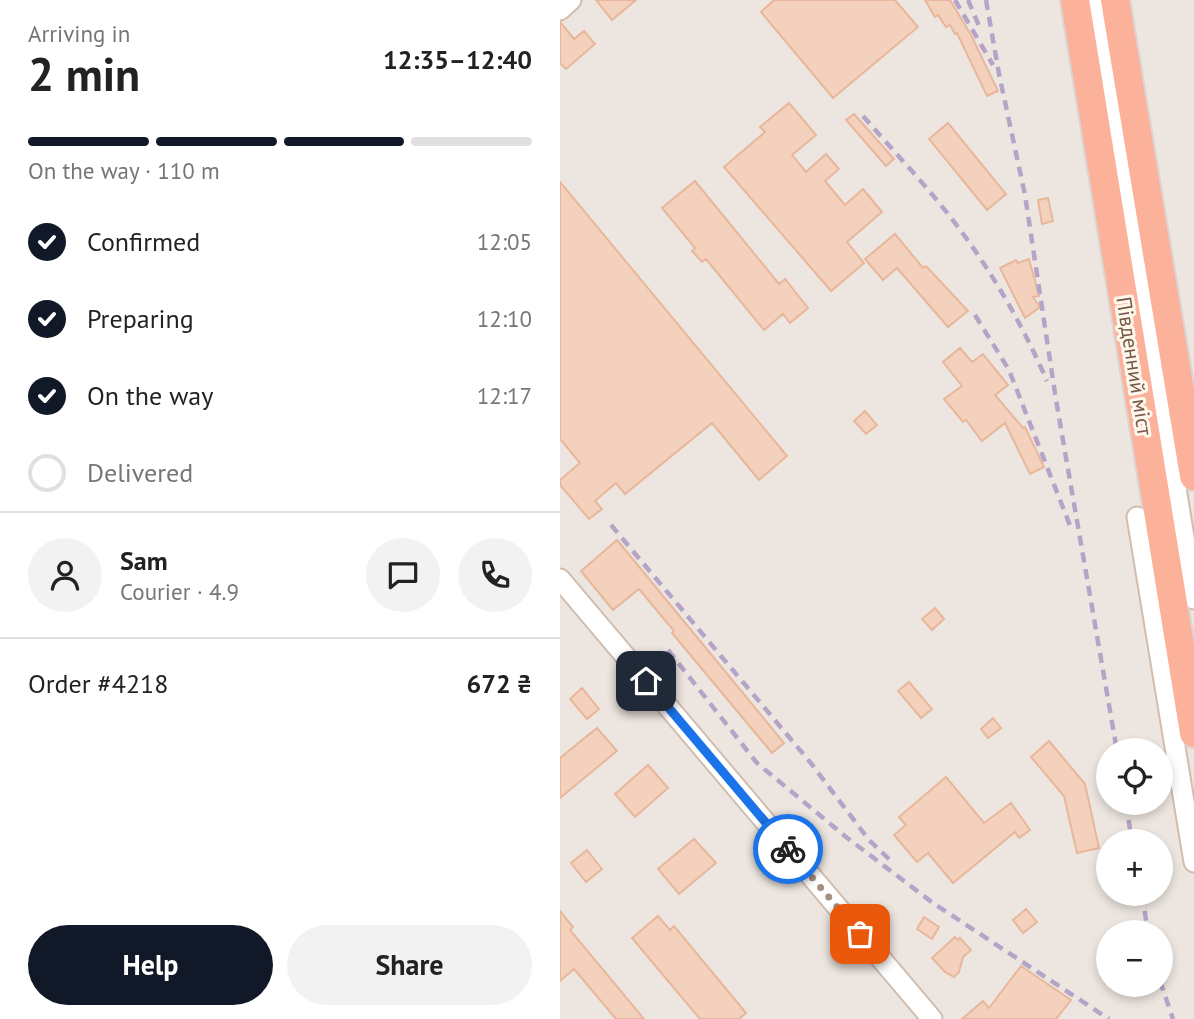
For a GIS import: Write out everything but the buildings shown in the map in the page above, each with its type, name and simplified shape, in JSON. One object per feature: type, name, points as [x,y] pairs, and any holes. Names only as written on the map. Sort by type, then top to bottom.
[{"type":"highway","name":"Південний міст","points":[[1075,0],[1194,733]]},
{"type":"highway","name":"Південний міст","points":[[1115,0],[1194,476]]},
{"type":"street","points":[[560,10],[571,0]]},
{"type":"street","points":[[1097,0],[1194,598]]},
{"type":"street","points":[[1138,517],[1194,862]]},
{"type":"street","points":[[560,579],[932,1019]]},
{"type":"shaded area","points":[[560,0],[1194,0],[1194,1019],[560,1019]]},
{"type":"railway","points":[[955,0],[993,65]]},
{"type":"railway","points":[[968,0],[979,26]]},
{"type":"railway","points":[[986,0],[1025,195],[1056,400],[1115,738]]},
{"type":"railway","points":[[863,116],[935,198],[971,245],[1007,301],[1047,381]]},
{"type":"railway","points":[[975,315],[1009,370],[1071,528]]},
{"type":"railway","points":[[611,525],[810,762],[869,840],[891,861]]},
{"type":"railway","points":[[668,650],[757,763],[846,837],[933,903],[1109,1019]]},
{"type":"railway","points":[[1128,815],[1130,829]]},
{"type":"railway","points":[[1144,906],[1146,920]]},
{"type":"railway","points":[[1165,997],[1173,1019]]},
{"type":"way so far","points":[[788,849],[860,934]]},
{"type":"route","points":[[646,681],[788,849]]}]
